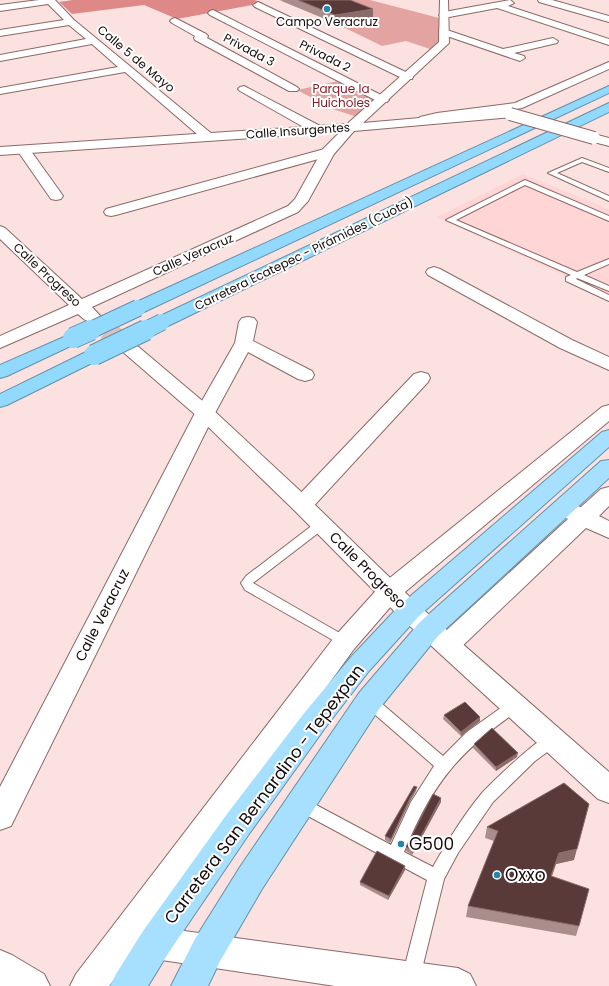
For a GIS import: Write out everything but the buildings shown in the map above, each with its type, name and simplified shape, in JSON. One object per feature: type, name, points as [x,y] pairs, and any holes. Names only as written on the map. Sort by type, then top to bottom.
[{"type":"highway","name":"Carretera Ecatepec - Pirámides (Cuota)","points":[[0,372],[609,89]]},
{"type":"highway","name":"Carretera Ecatepec - Pirámides (Cuota)","points":[[0,401],[609,107]]},
{"type":"highway","name":"Carretera San Bernardino - Tepexpan","points":[[128,986],[155,943],[238,824],[315,720],[360,664],[409,611],[609,436]]},
{"type":"highway","name":"Carretera San Bernardino - Tepexpan","points":[[189,986],[207,951],[252,878],[368,701],[574,513],[609,466]]},
{"type":"street","name":"Calle Veracruz","points":[[0,343],[293,210],[300,201],[328,152],[352,126],[383,100],[444,44],[444,0]]},
{"type":"street","points":[[542,0],[609,19]]},
{"type":"street","points":[[0,8],[50,1]]},
{"type":"street","name":"Calle 5 de Mayo","points":[[50,1],[71,22],[208,137]]},
{"type":"street","points":[[444,15],[518,1]]},
{"type":"street","points":[[258,5],[408,76]]},
{"type":"street","points":[[496,5],[609,42]]},
{"type":"street","points":[[579,11],[601,6]]},
{"type":"street","points":[[46,15],[62,12]]},
{"type":"street","name":"Privada 2","points":[[213,13],[383,100]]},
{"type":"street","name":"Privada 3","points":[[175,21],[207,35],[199,38],[292,89]]},
{"type":"street","points":[[0,33],[71,22]]},
{"type":"street","name":"Privada 3","points":[[227,32],[242,29]]},
{"type":"street","points":[[444,32],[520,58]]},
{"type":"street","points":[[0,58],[94,41]]},
{"type":"street","points":[[503,52],[552,41]]},
{"type":"street","points":[[424,120],[518,106],[609,65]]},
{"type":"street","points":[[0,91],[126,69]]},
{"type":"street","points":[[244,89],[318,130]]},
{"type":"street","name":"Calle Insurgentes","points":[[0,151],[318,130],[510,114],[609,142]]},
{"type":"street","points":[[23,150],[56,196]]},
{"type":"street","points":[[111,212],[328,152]]},
{"type":"street","name":"Calle Progreso","points":[[0,231],[94,318]]},
{"type":"street","points":[[434,272],[566,344],[609,364]]},
{"type":"street","name":"Calle Veracruz","points":[[0,817],[205,413],[244,343],[248,322]]},
{"type":"street","points":[[244,343],[305,375]]},
{"type":"street","name":"Calle Progreso","points":[[129,348],[205,413],[322,524],[409,611],[609,790]]},
{"type":"street","points":[[302,505],[421,378]]},
{"type":"street","points":[[88,986],[345,642],[390,591],[609,411]]},
{"type":"street","points":[[574,513],[609,494]]},
{"type":"street","points":[[574,513],[609,530]]},
{"type":"street","points":[[155,943],[458,986]]},
{"type":"street","points":[[0,967],[32,986]]},
{"type":"lane","points":[[609,170],[582,160],[551,173],[609,199]]},
{"type":"lane","points":[[609,219],[525,182],[450,220],[609,288]]},
{"type":"lane","points":[[609,261],[569,279],[609,298]]},
{"type":"lane","points":[[322,524],[250,579],[247,583],[248,587],[345,642]]},
{"type":"lane","points":[[368,701],[443,765]]},
{"type":"lane","points":[[394,854],[408,821],[424,791],[443,765],[471,737],[489,722],[514,706]]},
{"type":"lane","points":[[410,979],[436,877],[452,848],[488,797],[519,766],[553,740]]},
{"type":"lane","points":[[300,803],[436,877]]},
{"type":"shaded area","points":[[73,0],[255,0],[263,3],[177,19],[144,5],[72,14],[59,2]]},
{"type":"shaded area","points":[[523,174],[609,209],[609,296],[436,217]]},
{"type":"green space","points":[[279,0],[370,0],[443,19],[439,52],[406,41],[382,46],[335,23]]},
{"type":"green space","name":"Parque la Huicholes","points":[[343,80],[381,100],[360,118],[333,109],[297,90]]},
{"type":"tunnel","points":[[94,319],[108,331]]},
{"type":"tunnel","points":[[107,330],[129,348]]},
{"type":"place","name":"Campo Veracruz","points":[[327,9]]},
{"type":"place","name":"G500","points":[[401,844]]},
{"type":"place","name":"Oxxo","points":[[497,875]]}]
